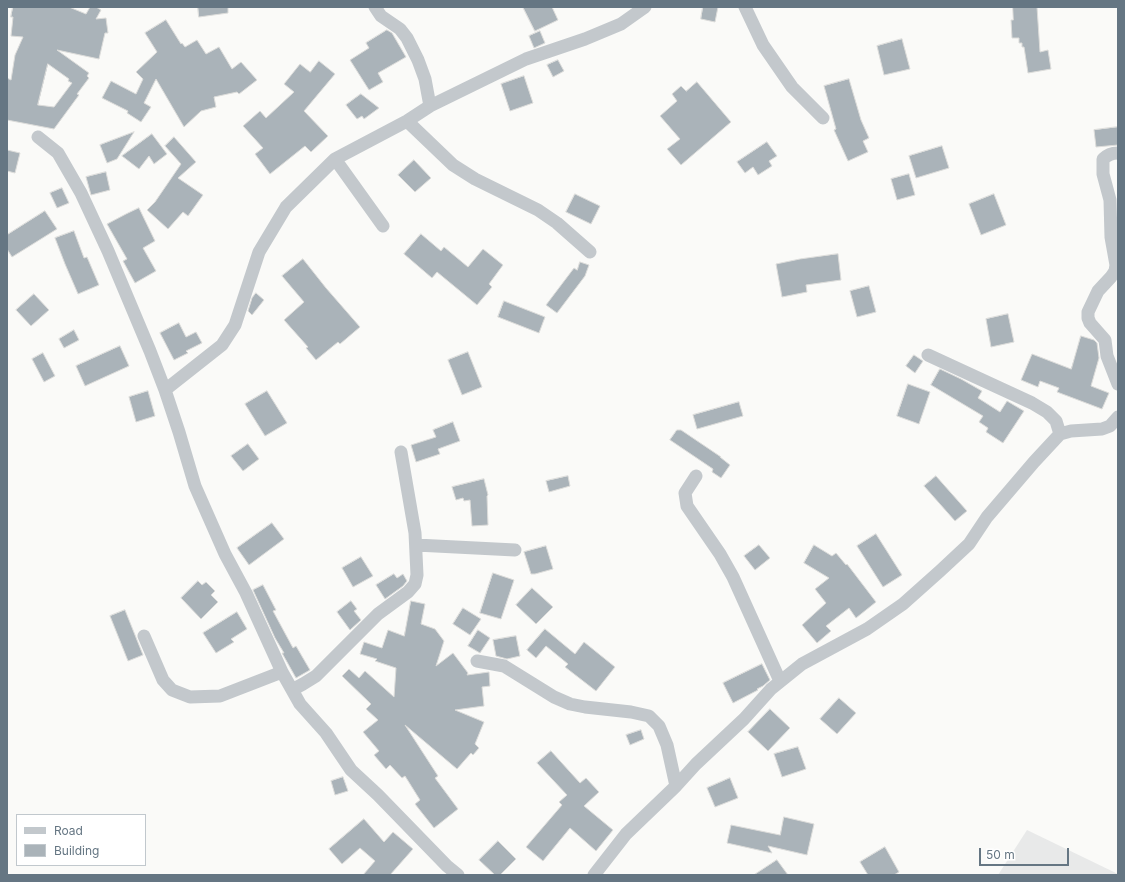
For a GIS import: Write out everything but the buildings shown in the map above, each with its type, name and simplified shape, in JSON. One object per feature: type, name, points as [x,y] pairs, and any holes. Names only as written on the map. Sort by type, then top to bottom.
[{"type":"street","points":[[375,7],[381,16],[400,29],[406,38],[418,60],[425,79],[430,106]]},
{"type":"street","points":[[165,390],[222,345],[235,325],[259,252],[286,207],[335,159],[407,121],[430,106],[526,59],[585,40],[621,24],[645,7]]},
{"type":"street","points":[[745,7],[764,45],[792,87],[823,118]]},
{"type":"street","points":[[407,121],[453,165],[538,210],[557,223],[590,252]]},
{"type":"street","points":[[38,137],[58,153],[81,193],[108,251],[165,390],[180,432],[196,486],[225,554],[246,593],[282,672],[292,690],[300,704],[326,733],[351,770],[378,795],[447,866],[458,875]]},
{"type":"street","points":[[1118,153],[1107,155],[1103,159],[1103,174],[1110,200],[1111,237],[1116,265],[1115,271],[1098,290],[1088,312],[1088,318],[1090,323],[1105,340],[1106,356],[1118,384]]},
{"type":"street","points":[[335,159],[383,226]]},
{"type":"street","points":[[928,355],[1032,403],[1056,421],[1060,434]]},
{"type":"street","points":[[594,875],[626,834],[676,786],[696,764],[744,719],[770,688],[802,664],[867,629],[903,604],[969,544],[987,517],[1060,434],[1071,431],[1102,429],[1110,426],[1118,417]]},
{"type":"street","points":[[292,690],[316,676],[378,614],[408,592],[415,584],[417,575],[416,545],[401,452]]},
{"type":"street","points":[[696,476],[685,493],[687,506],[720,554],[733,577],[780,681]]},
{"type":"street","points":[[416,545],[514,550]]},
{"type":"street","points":[[144,636],[163,680],[172,690],[190,697],[220,696],[282,672]]},
{"type":"street","points":[[477,661],[504,666],[554,697],[570,704],[649,716],[659,726],[667,745],[676,786]]},
{"type":"shaded area","points":[[1027,830],[1118,874],[1118,875],[998,875]]}]
